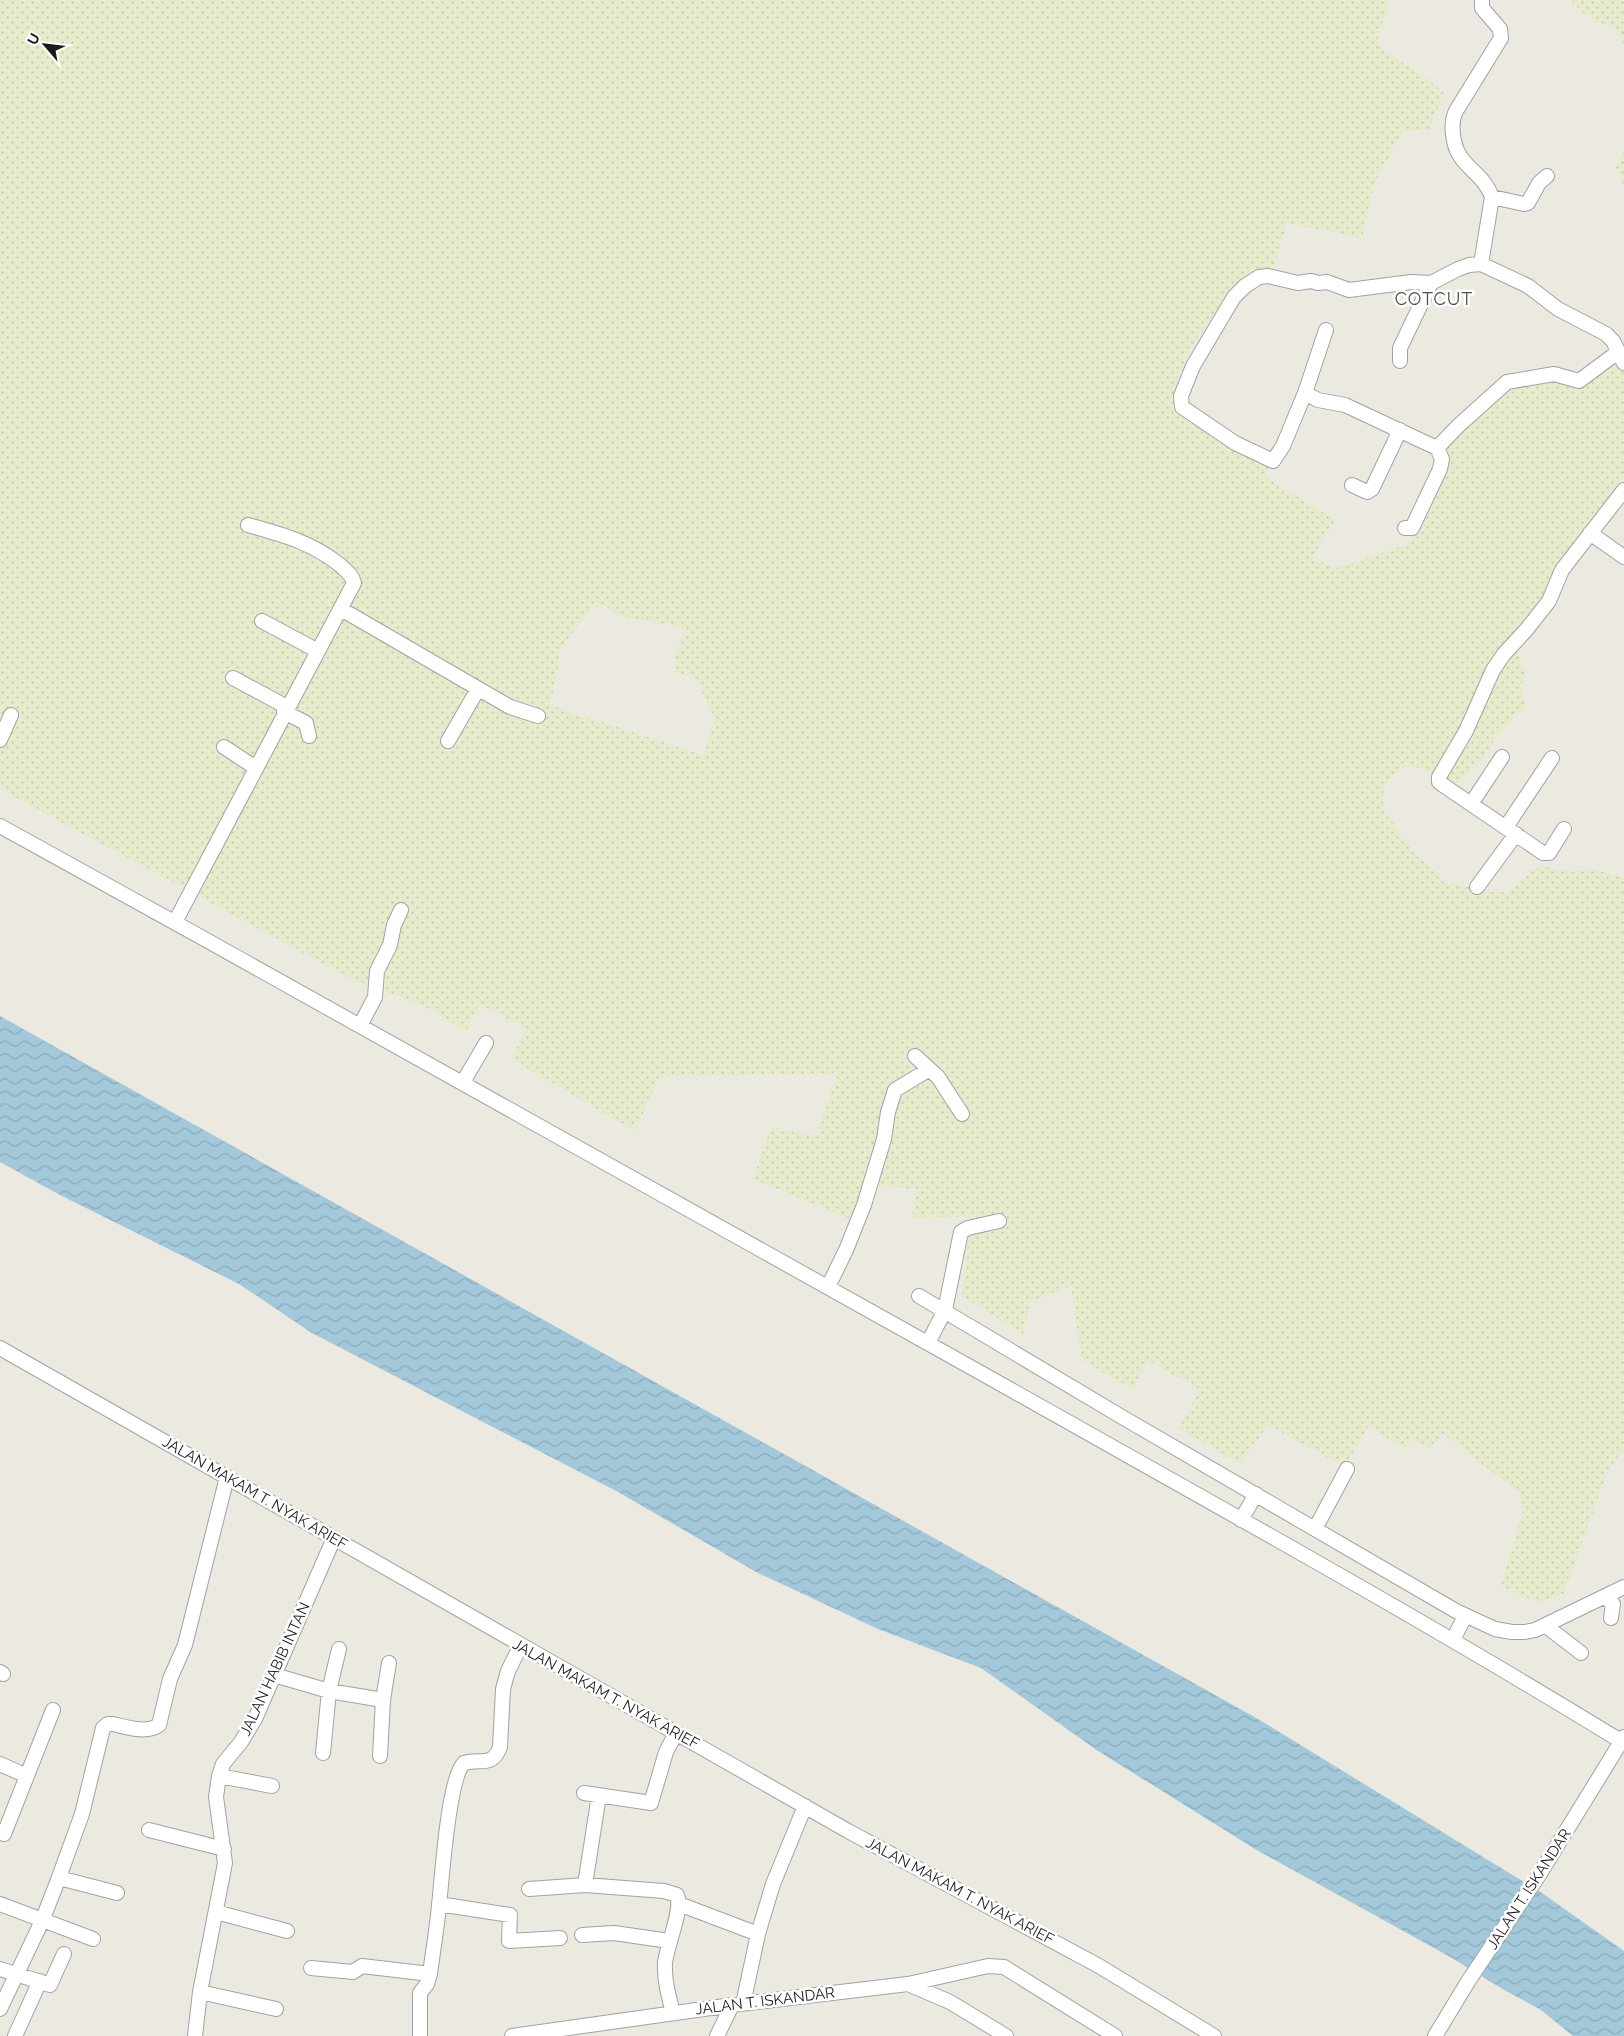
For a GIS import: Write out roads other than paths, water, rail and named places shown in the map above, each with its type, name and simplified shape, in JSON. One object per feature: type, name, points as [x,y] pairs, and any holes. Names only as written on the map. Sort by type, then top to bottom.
[{"type":"street","points":[[1481,264],[1492,197],[1488,187],[1456,152],[1452,124],[1456,111],[1501,38],[1500,29],[1482,8],[1482,0]]},
{"type":"street","points":[[1492,197],[1524,204],[1528,203],[1539,183],[1547,176]]},
{"type":"street","points":[[1326,330],[1305,393],[1283,446],[1273,461],[1254,454],[1186,411],[1181,401],[1182,391],[1193,366],[1234,297],[1244,286],[1259,277],[1268,276],[1298,283],[1311,281],[1318,284],[1327,282],[1349,290],[1411,282],[1431,283],[1458,269],[1469,265],[1481,264],[1528,286],[1558,309],[1606,334],[1613,341],[1621,358],[1579,381],[1554,374],[1507,382],[1458,426],[1437,448]]},
{"type":"street","points":[[1400,361],[1400,348],[1431,283]]},
{"type":"street","points":[[1305,393],[1318,400],[1345,405],[1437,448],[1442,456],[1442,466],[1412,528],[1405,528]]},
{"type":"street","points":[[1352,485],[1367,492],[1372,489],[1400,430]]},
{"type":"street","points":[[1564,829],[1549,853],[1546,854],[1442,785],[1439,782],[1439,777],[1466,731],[1494,670],[1504,654],[1549,601],[1562,570],[1624,490]]},
{"type":"street","points":[[177,917],[354,583],[351,575],[328,556],[305,542],[248,526]]},
{"type":"street","points":[[1590,533],[1624,557]]},
{"type":"street","points":[[341,609],[510,707],[538,716]]},
{"type":"street","points":[[262,621],[318,651]]},
{"type":"street","points":[[233,678],[306,723],[310,736]]},
{"type":"street","points":[[448,741],[478,689]]},
{"type":"street","points":[[0,740],[11,715]]},
{"type":"street","points":[[224,747],[256,768]]},
{"type":"street","points":[[1472,804],[1502,757]]},
{"type":"street","points":[[1477,886],[1552,758]]},
{"type":"street","points":[[0,826],[177,917],[362,1022],[462,1082],[1243,1516],[1623,1741]]},
{"type":"street","points":[[362,1022],[375,997],[377,971],[390,945],[394,925],[401,910]]},
{"type":"street","points":[[462,1082],[483,1049]]},
{"type":"street","points":[[914,1056],[938,1077],[962,1114]]},
{"type":"street","points":[[828,1287],[846,1250],[864,1204],[884,1139],[888,1112],[895,1090],[928,1070]]},
{"type":"street","points":[[929,1340],[944,1312],[961,1232],[968,1228],[999,1222]]},
{"type":"street","points":[[919,1296],[1255,1496],[1465,1616],[1495,1629],[1525,1632],[1546,1626],[1624,1587]]},
{"type":"street","name":"JALAN MAKAM T. NYAK ARIEF","points":[[0,1348],[520,1646],[848,1831],[1099,1966],[1214,2036]]},
{"type":"street","points":[[1315,1529],[1347,1469]]},
{"type":"street","points":[[0,2009],[42,1921],[59,1878],[82,1814],[103,1728],[108,1724],[147,1729],[159,1725],[170,1679],[185,1646],[226,1477]]},
{"type":"street","points":[[1243,1516],[1255,1496]]},
{"type":"street","name":"JALAN HABIB INTAN","points":[[195,2036],[200,1992],[225,1863],[216,1797],[219,1776],[223,1764],[241,1742],[254,1719],[334,1538]]},
{"type":"street","points":[[1605,1597],[1613,1604],[1610,1618]]},
{"type":"street","points":[[1453,1640],[1465,1616]]},
{"type":"street","points":[[1546,1626],[1581,1653]]},
{"type":"street","points":[[420,2036],[420,1993],[428,1984],[430,1974],[449,1813],[460,1769],[464,1763],[487,1761],[494,1759],[497,1754],[500,1747],[503,1689],[508,1671],[520,1646]]},
{"type":"street","points":[[323,1752],[329,1691],[339,1649]]},
{"type":"street","points":[[380,1756],[383,1700],[389,1663]]},
{"type":"street","points":[[274,1675],[329,1691],[383,1700]]},
{"type":"street","points":[[4,1834],[53,1710]]},
{"type":"street","points":[[584,1793],[651,1803],[666,1752],[676,1733]]},
{"type":"street","name":"JALAN T. ISKANDAR","points":[[1435,2036],[1623,1741]]},
{"type":"street","points":[[0,1764],[26,1776]]},
{"type":"street","points":[[219,1776],[272,1786]]},
{"type":"street","points":[[585,1885],[599,1795]]},
{"type":"street","points":[[717,2036],[738,2004],[773,1884],[805,1806]]},
{"type":"street","points":[[148,1830],[224,1849]]},
{"type":"street","points":[[59,1878],[117,1893]]},
{"type":"street","points":[[528,1889],[585,1885],[670,1892],[677,1895],[679,1904],[665,1965],[667,1988],[673,2013]]},
{"type":"street","points":[[0,1904],[93,1939]]},
{"type":"street","points":[[439,1904],[510,1916],[509,1941],[560,1938]]},
{"type":"street","points":[[679,1904],[758,1934]]},
{"type":"street","points":[[216,1912],[287,1931]]},
{"type":"street","points":[[582,1935],[614,1933],[669,1941]]},
{"type":"street","points":[[0,1969],[50,1985],[64,1954]]},
{"type":"street","points":[[311,1968],[353,1972],[362,1966],[430,1974]]},
{"type":"street","name":"JALAN T. ISKANDAR","points":[[512,2036],[738,2004],[908,1984],[988,1966],[1004,1967],[1115,2036]]},
{"type":"street","points":[[15,2036],[40,1981]]},
{"type":"street","points":[[908,1984],[950,2002],[1006,2036]]},
{"type":"street","points":[[200,1992],[276,2009]]},
{"type":"street","points":[[602,2036],[606,2022]]},
{"type":"water","points":[[0,1016],[1258,1719],[1542,1893],[1624,1951],[1624,2036],[1573,2036],[1541,2010],[1452,1958],[1255,1849],[1098,1751],[981,1668],[878,1629],[758,1573],[618,1492],[312,1333],[239,1284],[60,1195],[0,1162]]},
{"type":"district","name":"COTCUT","points":[[1434,298]]}]
